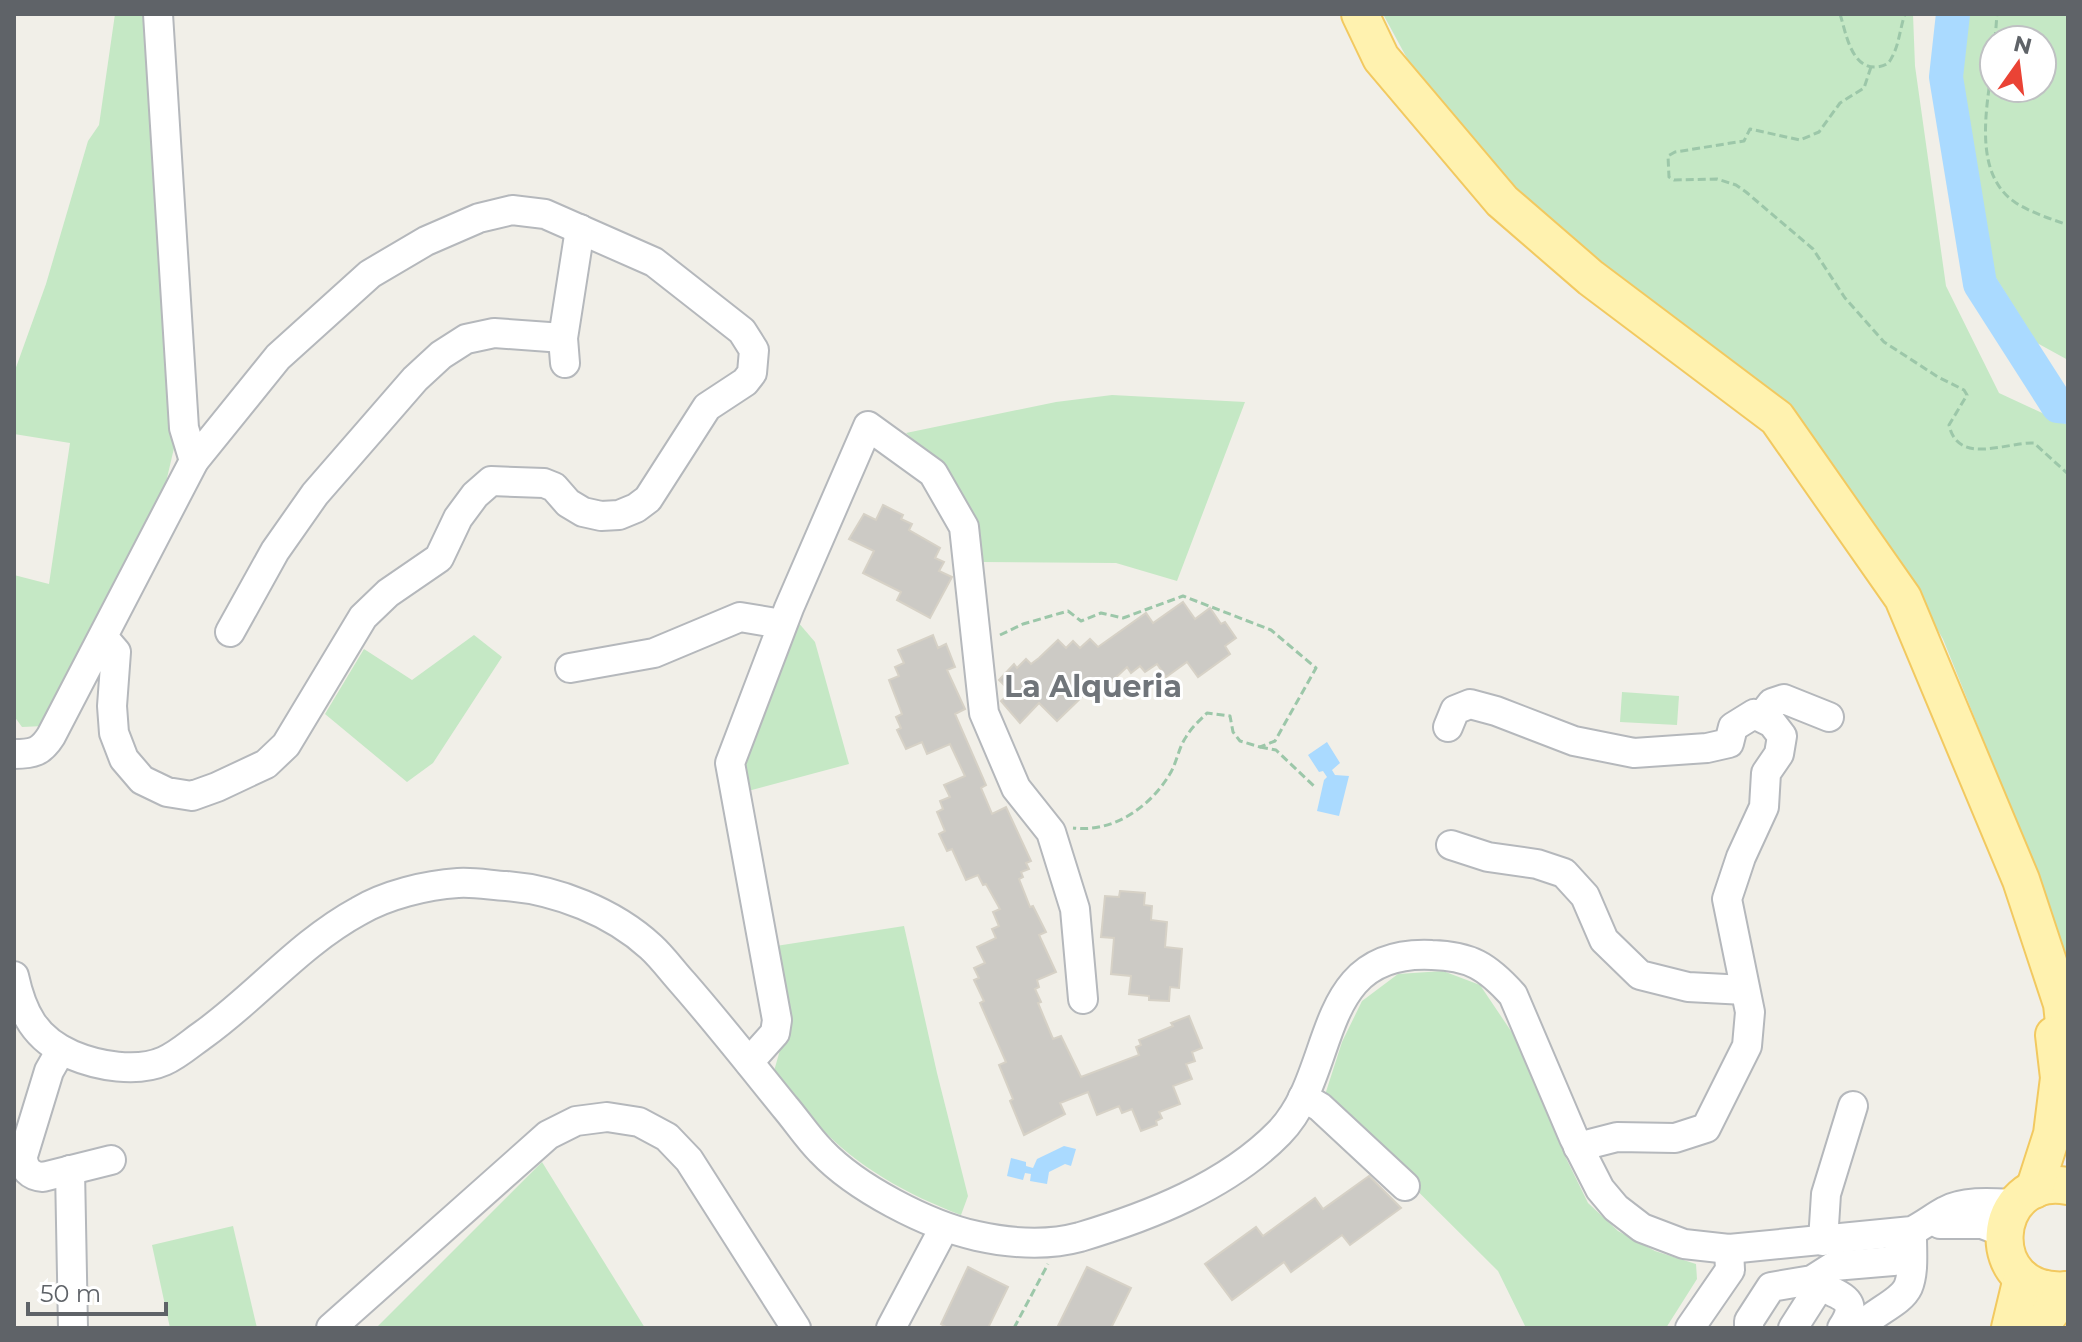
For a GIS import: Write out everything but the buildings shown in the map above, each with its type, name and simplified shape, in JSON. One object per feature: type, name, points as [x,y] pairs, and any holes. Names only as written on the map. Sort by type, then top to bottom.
[{"type":"main road","points":[[1360,14],[1381,58],[1502,201],[1591,278],[1777,418],[1903,598],[2021,880],[2062,1004],[2068,1060]]},
{"type":"main road","points":[[2045,954],[2059,1078],[2052,1134],[2030,1203],[2008,1257],[2022,1278],[2035,1287],[2051,1291],[2067,1290]]},
{"type":"main road","points":[[2010,1328],[2022,1278]]},
{"type":"main road","points":[[2039,1328],[2067,1290]]},
{"type":"street","points":[[158,14],[184,428],[194,461]]},
{"type":"street","points":[[14,754],[42,750],[104,638],[194,461],[278,357],[370,274],[426,241],[479,218],[512,210],[545,214],[654,262],[742,331],[754,350],[752,373],[745,382],[707,407],[648,499],[636,508],[619,515],[601,516],[583,512],[568,503],[554,487],[544,483],[491,481],[475,495],[458,518],[439,558],[388,593],[363,617],[286,745],[266,764],[239,778],[192,796],[167,792],[142,780],[124,759],[114,733],[112,706],[116,652],[104,638]]},
{"type":"street","points":[[230,632],[275,551],[315,494],[362,438],[441,355],[466,339],[494,333],[564,351],[580,229]]},
{"type":"street","points":[[749,1062],[775,1033],[777,1020],[730,763],[782,624],[868,426],[933,473],[964,527],[984,713],[1016,788],[1051,832],[1075,909],[1083,999]]},
{"type":"street","points":[[570,668],[654,653],[740,617],[782,624]]},
{"type":"street","points":[[1761,717],[1772,703],[1784,699],[1829,717]]},
{"type":"street","points":[[1448,727],[1455,710],[1470,704],[1574,741],[1634,753],[1707,748],[1729,743]]},
{"type":"street","points":[[1578,1147],[1617,1137],[1675,1138],[1706,1128],[1747,1046],[1750,1012],[1727,899],[1741,857],[1764,807],[1766,773],[1779,754],[1782,736],[1772,723],[1754,714],[1733,727],[1729,743]]},
{"type":"street","points":[[1729,743],[1766,773]]},
{"type":"street","points":[[1451,845],[1488,857],[1537,864],[1564,873],[1585,896],[1604,940],[1640,975],[1688,987],[1745,990]]},
{"type":"street","points":[[14,976],[21,1007],[39,1033],[61,1050],[93,1063],[140,1067],[163,1062],[229,1016],[331,928],[363,908],[400,894],[456,883],[513,886],[550,893],[586,906],[651,946],[823,1153],[877,1194],[944,1228],[998,1241],[1060,1242],[1151,1212],[1222,1177],[1282,1131],[1303,1097],[1333,1016],[1354,980],[1385,960],[1416,954],[1453,956],[1478,964],[1496,976],[1513,995],[1578,1147],[1600,1189],[1616,1208],[1642,1228],[1684,1244],[1729,1249],[1823,1241],[1945,1225],[1982,1224],[2030,1203]]},
{"type":"street","points":[[61,1050],[49,1071],[23,1161],[28,1171],[38,1177],[111,1160]]},
{"type":"street","points":[[1303,1097],[1320,1107],[1405,1186]]},
{"type":"street","points":[[1823,1241],[1826,1194],[1853,1106]]},
{"type":"street","points":[[331,1328],[548,1135],[576,1121],[607,1117],[639,1122],[667,1137],[689,1160],[796,1328]]},
{"type":"street","points":[[70,1170],[73,1328]]},
{"type":"street","points":[[891,1328],[944,1228]]},
{"type":"street","points":[[1749,1328],[1749,1321],[1834,1266],[1896,1259],[1914,1229]]},
{"type":"street","points":[[1860,1328],[1869,1316],[1902,1296],[1907,1289],[1914,1229]]},
{"type":"street","points":[[1775,1245],[1795,1289],[1793,1328]]},
{"type":"street","points":[[1690,1328],[1730,1270],[1729,1249]]},
{"type":"street","points":[[1795,1289],[1827,1289],[1848,1301],[1852,1311],[1842,1328]]},
{"type":"path","points":[[1840,14],[1852,52],[1859,61],[1871,67],[1884,66],[1891,61],[1905,14]]},
{"type":"path","points":[[1871,67],[1864,88],[1840,103],[1819,132],[1800,140],[1750,129],[1744,141],[1675,152],[1668,156],[1669,177],[1674,180],[1717,179],[1736,185],[1813,249],[1845,298],[1884,342],[1964,390],[1967,395],[1949,425],[1951,435],[1960,444],[1983,450],[2020,442],[2034,443],[2068,474]]},
{"type":"path","points":[[1988,104],[1986,150],[1994,178],[2015,202],[2068,225]]},
{"type":"path","points":[[996,637],[1023,624],[1068,611],[1081,621],[1101,613],[1123,618],[1183,596],[1271,630],[1316,668],[1275,741],[1260,747]]},
{"type":"path","points":[[1051,832],[1060,826],[1087,830],[1119,824],[1149,800],[1171,773],[1186,737],[1207,713],[1230,716],[1233,732],[1240,741],[1276,750],[1315,787]]},
{"type":"path","points":[[1014,1328],[1060,1242]]},
{"type":"green space","points":[[115,14],[152,14],[178,431],[160,508],[44,726],[22,727],[14,716],[14,575],[49,584],[70,443],[14,434],[14,373],[46,284],[88,141],[99,125]]},
{"type":"green space","points":[[1383,14],[1913,14],[1915,66],[1946,286],[1999,393],[2068,425],[2068,1009],[2064,975],[2008,801],[1943,639],[1869,515],[1788,406],[1659,309],[1510,189],[1415,73]]},
{"type":"green space","points":[[1964,14],[2068,14],[2068,360],[2037,343],[1989,267],[1960,83]]},
{"type":"green space","points":[[1112,395],[1245,402],[1177,581],[1116,563],[982,562],[969,508],[943,469],[906,433],[1056,402]]},
{"type":"green space","points":[[797,621],[815,642],[849,764],[748,791],[742,771],[744,755]]},
{"type":"green space","points":[[474,635],[502,657],[433,763],[407,782],[325,714],[364,649],[412,680]]},
{"type":"green space","points":[[1622,692],[1679,696],[1677,725],[1620,722]]},
{"type":"green space","points":[[904,926],[968,1196],[961,1215],[903,1189],[849,1154],[812,1119],[774,1071],[788,1022],[776,946]]},
{"type":"green space","points":[[1443,971],[1480,985],[1515,1037],[1588,1203],[1618,1231],[1655,1251],[1696,1264],[1697,1279],[1666,1328],[1526,1328],[1498,1271],[1324,1098],[1342,1042],[1362,1001],[1398,974]]},
{"type":"green space","points":[[542,1162],[645,1328],[376,1328]]},
{"type":"green space","points":[[233,1226],[257,1328],[170,1328],[152,1245]]},
{"type":"water","points":[[1327,742],[1340,763],[1332,770],[1335,775],[1349,776],[1339,816],[1317,811],[1327,777],[1323,771],[1319,772],[1308,755]]},
{"type":"water","points":[[1064,1146],[1076,1149],[1071,1166],[1065,1164],[1049,1172],[1047,1184],[1030,1181],[1031,1174],[1025,1173],[1023,1180],[1007,1176],[1011,1158],[1026,1162],[1026,1166],[1033,1168],[1037,1159]]},
{"type":"waterway","points":[[1953,14],[1946,77],[1980,284],[2058,406],[2068,407]]},
{"type":"district","name":"La Alqueria","points":[[1093,687]]}]
